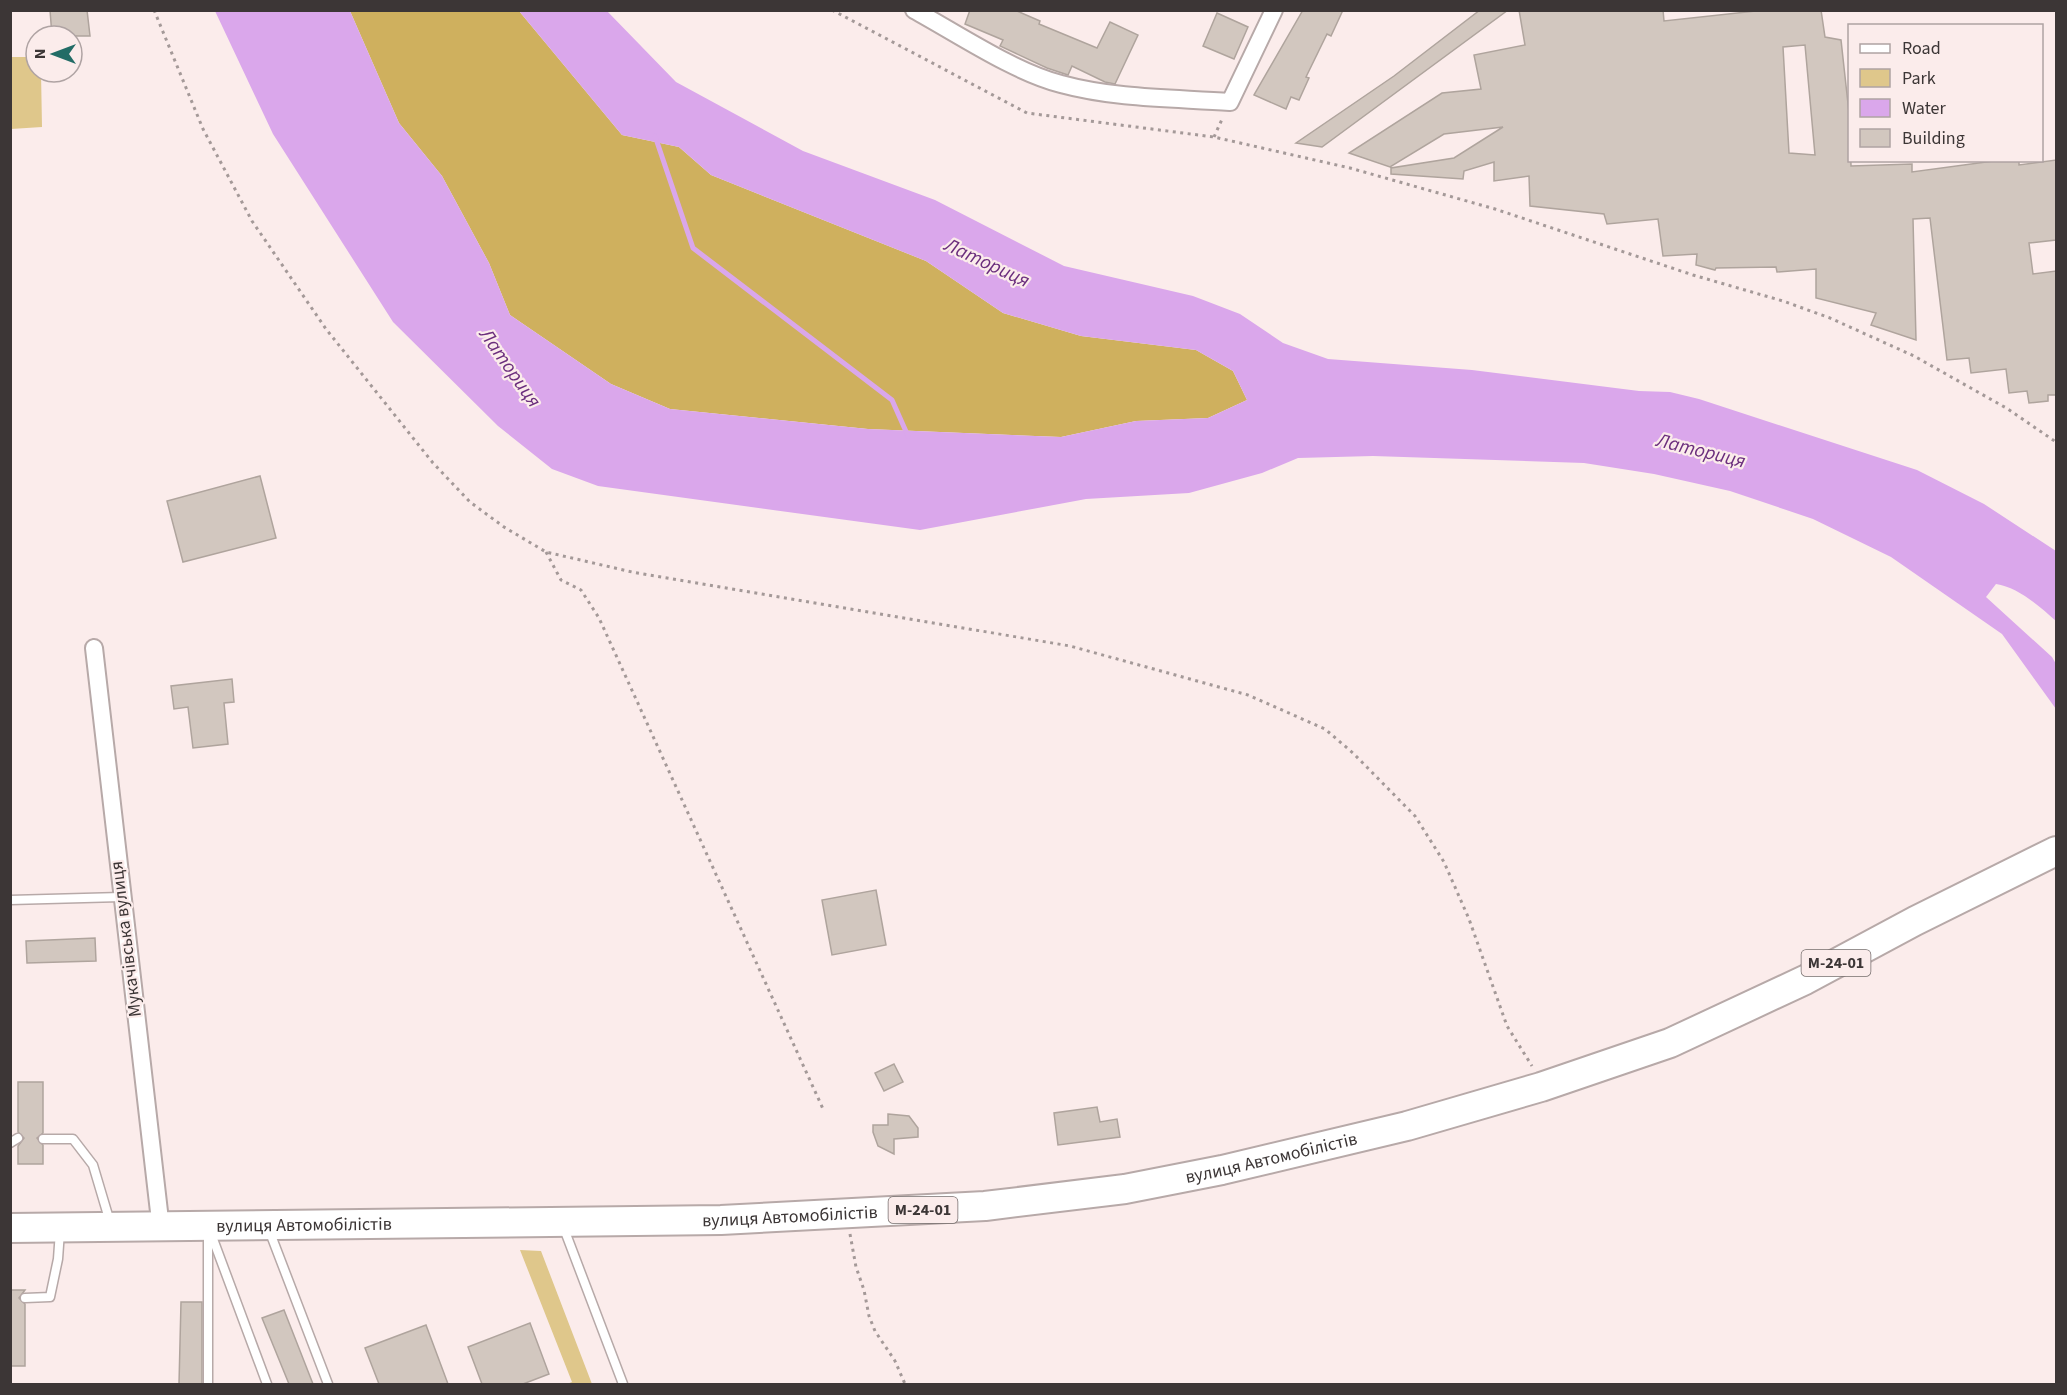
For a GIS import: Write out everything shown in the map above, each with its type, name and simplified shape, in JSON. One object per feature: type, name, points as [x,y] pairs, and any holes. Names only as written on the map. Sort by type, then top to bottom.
[{"type":"highway","name":"вулиця Автомобілістів","points":[[10,1228],[161,1229],[845,1215],[986,1206],[1136,1187],[1222,1170],[1407,1126],[1541,1087],[1670,1043],[1756,1004],[2056,851]]},
{"type":"street","points":[[914,10],[1024,69],[1059,84],[1096,92],[1230,102],[1274,10]]},
{"type":"street","name":"Мукачівська вулиця","points":[[94,648],[161,1229]]},
{"type":"lane","points":[[10,900],[121,897]]},
{"type":"lane","points":[[43,1139],[74,1139],[93,1165],[112,1229]]},
{"type":"lane","points":[[561,1222],[623,1384]]},
{"type":"lane","points":[[268,1227],[328,1384]]},
{"type":"lane","points":[[25,1298],[50,1298],[58,1259],[60,1228]]},
{"type":"lane","points":[[208,1228],[208,1384]]},
{"type":"lane","points":[[208,1228],[267,1384]]},
{"type":"path","points":[[154,10],[203,129],[252,221],[326,329],[433,463],[470,502],[504,527],[546,552],[632,572],[1070,646],[1248,695],[1325,729],[1353,753],[1415,816],[1444,862],[1469,918],[1508,1026],[1530,1061],[1541,1087]]},
{"type":"path","points":[[832,10],[1027,112],[1214,137],[1339,165],[1495,209],[1693,275],[1783,301],[1914,356],[2008,409],[2056,442]]},
{"type":"path","points":[[546,552],[561,580],[580,590],[599,618],[824,1112]]},
{"type":"path","points":[[845,1215],[869,1317],[874,1331],[896,1361],[905,1384]]},
{"type":"green space","points":[[10,57],[24,57],[24,84],[41,84],[42,127],[11,129]]},
{"type":"green space","points":[[520,1250],[541,1251],[592,1384],[567,1384],[572,1382]]},
{"type":"shaded area","points":[[350,11],[519,11],[622,135],[679,147],[711,175],[926,261],[1003,313],[1081,336],[1196,350],[1233,371],[1247,400],[1208,418],[1136,421],[1061,437],[868,429],[670,409],[611,384],[510,315],[489,263],[442,176],[399,123]]},
{"type":"water","points":[[215,11],[350,11],[399,123],[442,176],[489,263],[510,315],[611,384],[670,409],[868,429],[1061,437],[1136,421],[1208,418],[1247,400],[1233,371],[1196,350],[1081,336],[1003,313],[926,261],[711,175],[679,147],[622,135],[519,11],[607,11],[676,82],[803,151],[935,200],[1064,266],[1193,296],[1240,314],[1283,343],[1328,359],[1472,370],[1639,391],[1670,392],[1699,399],[1917,470],[1984,504],[2056,551],[2056,621],[2028,598],[2004,586],[1996,584],[1986,597],[2052,657],[2056,664],[2056,709],[2002,634],[1891,557],[1813,519],[1730,491],[1654,474],[1584,463],[1373,456],[1298,458],[1262,473],[1189,493],[1086,499],[920,530],[598,486],[552,469],[498,426],[393,322],[273,134]]},
{"type":"building","points":[[50,10],[87,10],[90,36],[84,36],[84,24],[51,24]]},
{"type":"building","points":[[970,10],[1017,11],[1040,21],[1039,24],[1097,48],[1110,22],[1138,35],[1115,84],[1105,82],[1072,66],[1068,75],[1000,46],[1003,40],[965,24]]},
{"type":"building","points":[[1303,10],[1343,10],[1331,36],[1327,34],[1306,77],[1309,78],[1299,100],[1291,97],[1286,109],[1254,95]]},
{"type":"building","points":[[1480,10],[1508,10],[1322,147],[1296,143],[1394,76]]},
{"type":"building","points":[[1519,10],[1663,10],[1664,21],[1765,10],[1821,10],[1825,37],[1841,40],[1848,104],[1848,162],[1851,162],[1851,166],[1912,164],[1912,172],[1986,162],[2019,162],[2019,165],[2056,160],[2056,240],[2029,243],[2033,274],[2056,271],[2056,395],[2048,395],[2048,401],[2029,403],[2027,391],[2009,393],[2006,369],[1971,373],[1969,358],[1947,360],[1930,218],[1913,219],[1916,340],[1871,325],[1876,313],[1816,298],[1816,269],[1777,272],[1776,267],[1716,268],[1715,270],[1696,265],[1697,254],[1663,256],[1658,219],[1607,224],[1604,214],[1530,206],[1529,176],[1494,181],[1494,162],[1464,171],[1463,179],[1391,174],[1391,168],[1454,158],[1503,127],[1444,134],[1390,167],[1349,153],[1442,93],[1481,89],[1474,55],[1525,45]],"holes":[[[1805,45],[1815,155],[1789,153],[1783,47]]]},
{"type":"building","points":[[1217,13],[1248,27],[1234,59],[1203,46]]},
{"type":"building","points":[[260,476],[276,538],[183,562],[167,501]]},
{"type":"building","points":[[232,679],[234,702],[224,703],[228,744],[193,748],[188,707],[174,709],[171,686]]},
{"type":"building","points":[[876,890],[886,945],[832,955],[822,900]]},
{"type":"building","points":[[95,938],[96,961],[27,963],[26,941]]},
{"type":"building","points":[[894,1064],[903,1082],[884,1091],[875,1073]]},
{"type":"building","points":[[18,1082],[43,1082],[43,1133],[37,1138],[43,1145],[43,1164],[18,1164],[18,1146],[24,1138],[18,1132]]},
{"type":"building","points":[[1097,1107],[1100,1122],[1117,1119],[1120,1137],[1058,1145],[1054,1113]]},
{"type":"building","points":[[888,1114],[909,1116],[918,1128],[918,1137],[894,1139],[894,1154],[878,1146],[873,1132],[873,1125],[888,1125]]},
{"type":"building","points":[[10,1290],[25,1290],[19,1298],[25,1304],[25,1366],[10,1366]]},
{"type":"building","points":[[181,1302],[202,1302],[202,1384],[179,1384]]},
{"type":"building","points":[[284,1310],[313,1384],[289,1384],[262,1318]]},
{"type":"building","points":[[530,1323],[549,1374],[523,1384],[482,1384],[468,1347]]},
{"type":"building","points":[[426,1325],[448,1384],[379,1384],[365,1348]]},
{"type":"waterway","name":"Латориця","points":[[655,136],[693,248],[892,400],[908,436]]}]
